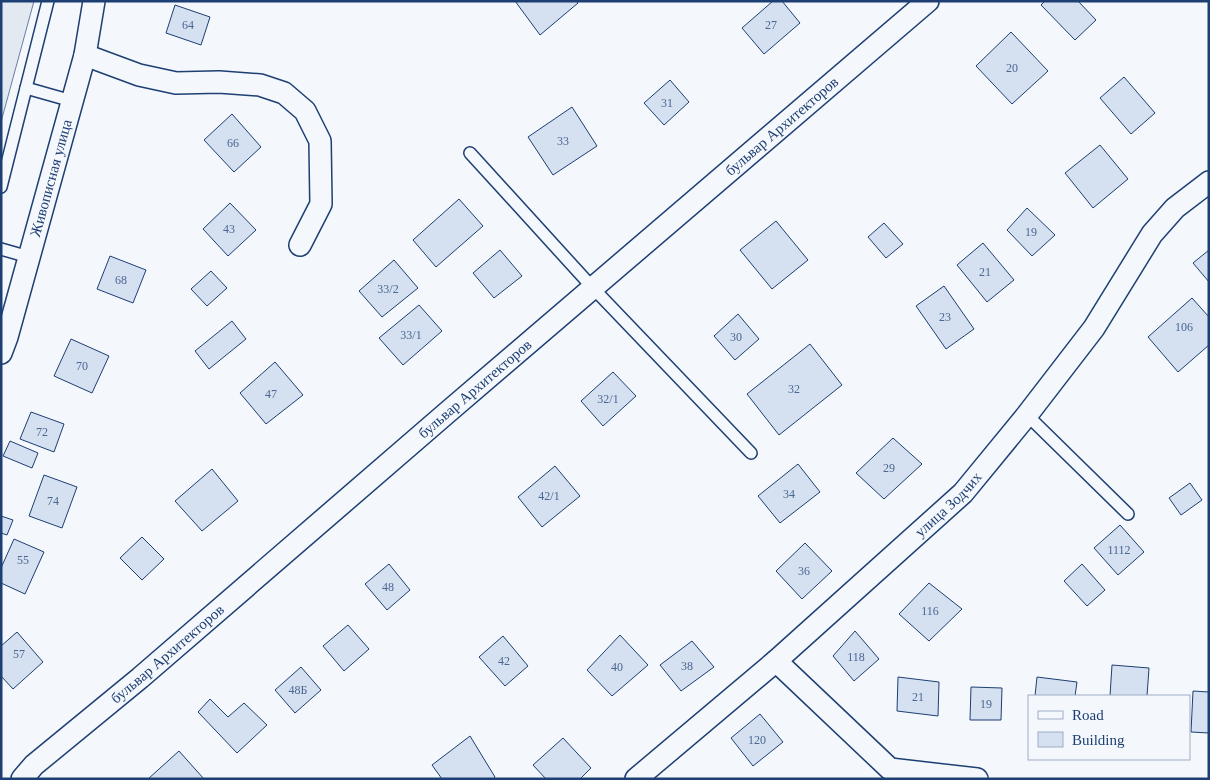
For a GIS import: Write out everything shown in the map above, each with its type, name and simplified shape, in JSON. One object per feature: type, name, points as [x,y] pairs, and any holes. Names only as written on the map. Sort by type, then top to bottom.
[{"type":"street","name":"Живописная улица","points":[[1,353],[85,55],[94,1]]},
{"type":"street","name":"бульвар Архитекторов","points":[[22,779],[34,765],[140,678],[928,1]]},
{"type":"street","points":[[85,55],[139,75],[176,83],[219,82],[260,85],[284,93],[305,111],[320,140],[322,204],[300,246]]},
{"type":"street","name":"улица Зодчих","points":[[636,779],[776,661],[963,493],[1027,415],[1094,328],[1152,234],[1175,208],[1209,182]]},
{"type":"street","points":[[776,661],[888,774],[977,779]]},
{"type":"lane","points":[[1,187],[48,1]]},
{"type":"lane","points":[[26,88],[72,101]]},
{"type":"lane","points":[[470,153],[593,288],[751,453]]},
{"type":"lane","points":[[1,249],[29,257]]},
{"type":"lane","points":[[1027,415],[1128,514]]},
{"type":"shaded area","points":[[1,1],[34,1],[1,122]]},
{"type":"building","points":[[515,1],[577,1],[578,3],[540,35]]},
{"type":"building","points":[[773,1],[782,1],[800,23],[764,54],[742,28]]},
{"type":"building","points":[[1045,1],[1078,1],[1096,20],[1075,40],[1041,5]]},
{"type":"building","points":[[175,5],[210,17],[201,45],[166,33]]},
{"type":"building","points":[[1011,32],[1048,71],[1012,104],[976,66]]},
{"type":"building","points":[[1124,77],[1155,113],[1131,134],[1100,98]]},
{"type":"building","points":[[670,80],[689,102],[664,125],[644,103]]},
{"type":"building","points":[[572,107],[597,146],[553,175],[528,137]]},
{"type":"building","points":[[232,114],[261,147],[234,172],[204,140]]},
{"type":"building","points":[[1100,145],[1128,179],[1093,208],[1065,173]]},
{"type":"building","points":[[459,199],[483,226],[436,267],[413,240]]},
{"type":"building","points":[[230,203],[256,230],[228,256],[203,229]]},
{"type":"building","points":[[1027,208],[1055,235],[1032,256],[1007,230]]},
{"type":"building","points":[[776,221],[808,260],[772,289],[740,250]]},
{"type":"building","points":[[884,223],[903,244],[886,258],[868,237]]},
{"type":"building","points":[[983,243],[1014,280],[987,302],[957,265]]},
{"type":"building","points":[[500,250],[522,276],[494,298],[473,273]]},
{"type":"building","points":[[1209,250],[1209,282],[1193,263]]},
{"type":"building","points":[[110,256],[146,270],[133,303],[97,289]]},
{"type":"building","points":[[394,260],[418,288],[382,317],[359,291]]},
{"type":"building","points":[[211,271],[227,288],[207,306],[191,289]]},
{"type":"building","points":[[944,286],[974,329],[946,349],[916,306]]},
{"type":"building","points":[[1192,298],[1209,317],[1209,345],[1178,372],[1148,337]]},
{"type":"building","points":[[419,305],[442,331],[403,365],[379,338]]},
{"type":"building","points":[[738,314],[759,339],[735,360],[714,336]]},
{"type":"building","points":[[232,321],[246,339],[209,369],[195,351]]},
{"type":"building","points":[[71,339],[109,356],[92,393],[54,376]]},
{"type":"building","points":[[810,344],[842,385],[779,435],[747,394]]},
{"type":"building","points":[[275,362],[303,395],[266,424],[240,393]]},
{"type":"building","points":[[613,372],[636,396],[603,426],[581,401]]},
{"type":"building","points":[[31,412],[64,424],[54,452],[20,439]]},
{"type":"building","points":[[893,438],[922,464],[884,499],[856,473]]},
{"type":"building","points":[[10,441],[38,453],[32,468],[3,456]]},
{"type":"building","points":[[798,464],[820,492],[780,523],[758,496]]},
{"type":"building","points":[[555,466],[580,496],[542,527],[518,497]]},
{"type":"building","points":[[212,469],[238,501],[202,531],[175,501]]},
{"type":"building","points":[[44,475],[77,487],[62,528],[29,516]]},
{"type":"building","points":[[1190,483],[1202,500],[1181,515],[1169,498]]},
{"type":"building","points":[[1,516],[13,520],[7,535],[1,533]]},
{"type":"building","points":[[1120,525],[1144,552],[1118,575],[1094,548]]},
{"type":"building","points":[[142,537],[164,559],[142,580],[120,558]]},
{"type":"building","points":[[14,539],[44,552],[25,594],[1,583],[1,568]]},
{"type":"building","points":[[805,543],[832,571],[802,599],[776,571]]},
{"type":"building","points":[[389,564],[410,590],[387,610],[365,584]]},
{"type":"building","points":[[1082,564],[1105,590],[1087,606],[1064,581]]},
{"type":"building","points":[[929,583],[962,609],[929,641],[899,614]]},
{"type":"building","points":[[348,625],[369,649],[344,671],[323,646]]},
{"type":"building","points":[[855,631],[879,659],[854,681],[833,656]]},
{"type":"building","points":[[17,632],[43,662],[13,689],[1,676],[1,646]]},
{"type":"building","points":[[620,635],[648,665],[612,696],[587,670]]},
{"type":"building","points":[[503,636],[528,666],[505,686],[479,657]]},
{"type":"building","points":[[692,641],[714,667],[681,691],[660,665]]},
{"type":"building","points":[[1112,665],[1149,668],[1147,695],[1110,695]]},
{"type":"building","points":[[301,667],[321,690],[295,713],[275,690]]},
{"type":"building","points":[[898,677],[939,682],[938,716],[897,711]]},
{"type":"building","points":[[1037,677],[1077,682],[1075,695],[1035,695]]},
{"type":"building","points":[[971,687],[1002,688],[1001,720],[970,720]]},
{"type":"building","points":[[1193,691],[1209,692],[1209,733],[1191,732]]},
{"type":"building","points":[[210,699],[228,717],[244,703],[267,725],[237,753],[198,712]]},
{"type":"building","points":[[760,714],[783,742],[753,766],[731,738]]},
{"type":"building","points":[[470,736],[495,777],[493,779],[442,779],[432,765]]},
{"type":"building","points":[[563,738],[591,768],[580,779],[546,779],[533,765]]},
{"type":"building","points":[[179,751],[204,779],[148,779]]}]
